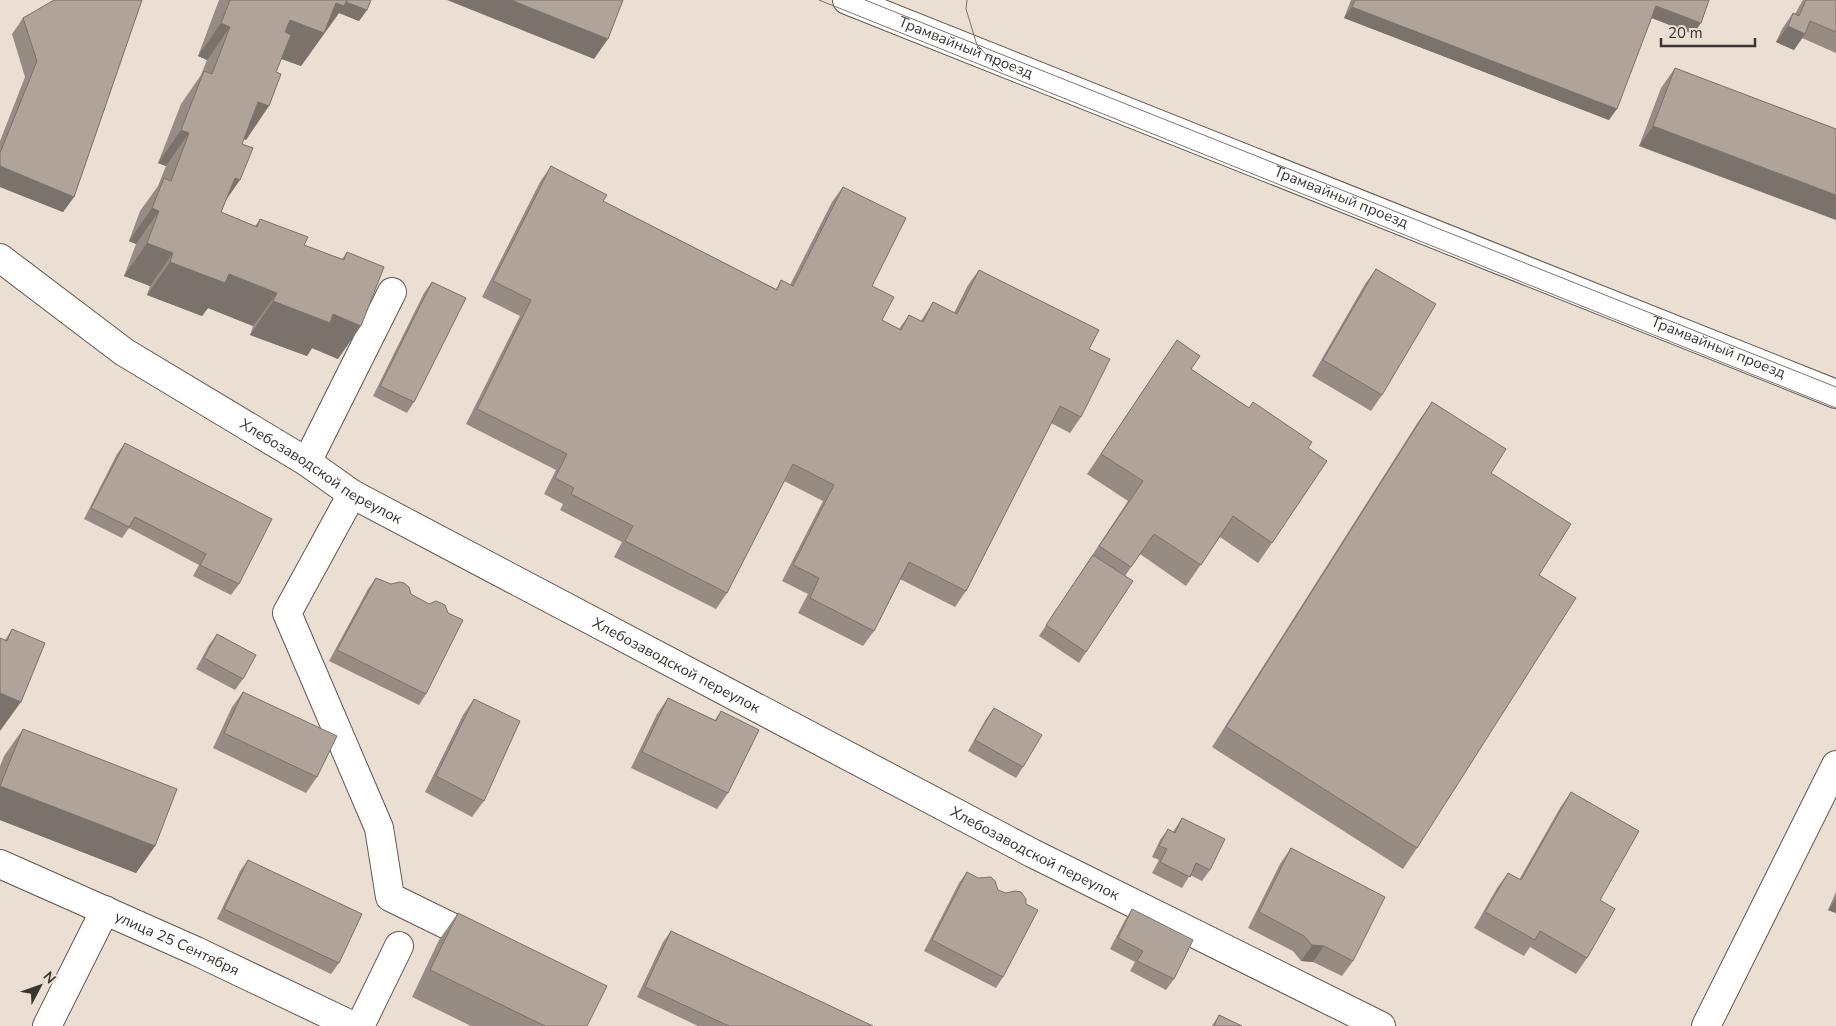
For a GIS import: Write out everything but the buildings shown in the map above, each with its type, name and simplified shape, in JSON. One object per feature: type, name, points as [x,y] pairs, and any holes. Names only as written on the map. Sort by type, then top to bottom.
[{"type":"street","name":"Трамвайный проезд","points":[[847,0],[1836,394]]},
{"type":"street","name":"Хлебозаводской переулок","points":[[0,258],[124,352],[307,462],[352,494],[1032,853],[1381,1026]]},
{"type":"street","points":[[307,462],[392,292]]},
{"type":"street","points":[[352,494],[287,613],[379,828],[390,897],[504,953]]},
{"type":"street","points":[[1706,1026],[1836,765]]},
{"type":"street","name":"улица 25 Сентября","points":[[0,864],[196,951],[353,1026]]},
{"type":"street","points":[[47,1026],[105,910]]},
{"type":"street","points":[[360,1026],[399,946]]},
{"type":"tram line","points":[[819,0],[1836,408]]},
{"type":"tram line","points":[[865,0],[1836,387]]},
{"type":"tram line","points":[[967,0],[966,9],[977,45],[1002,71]]}]
